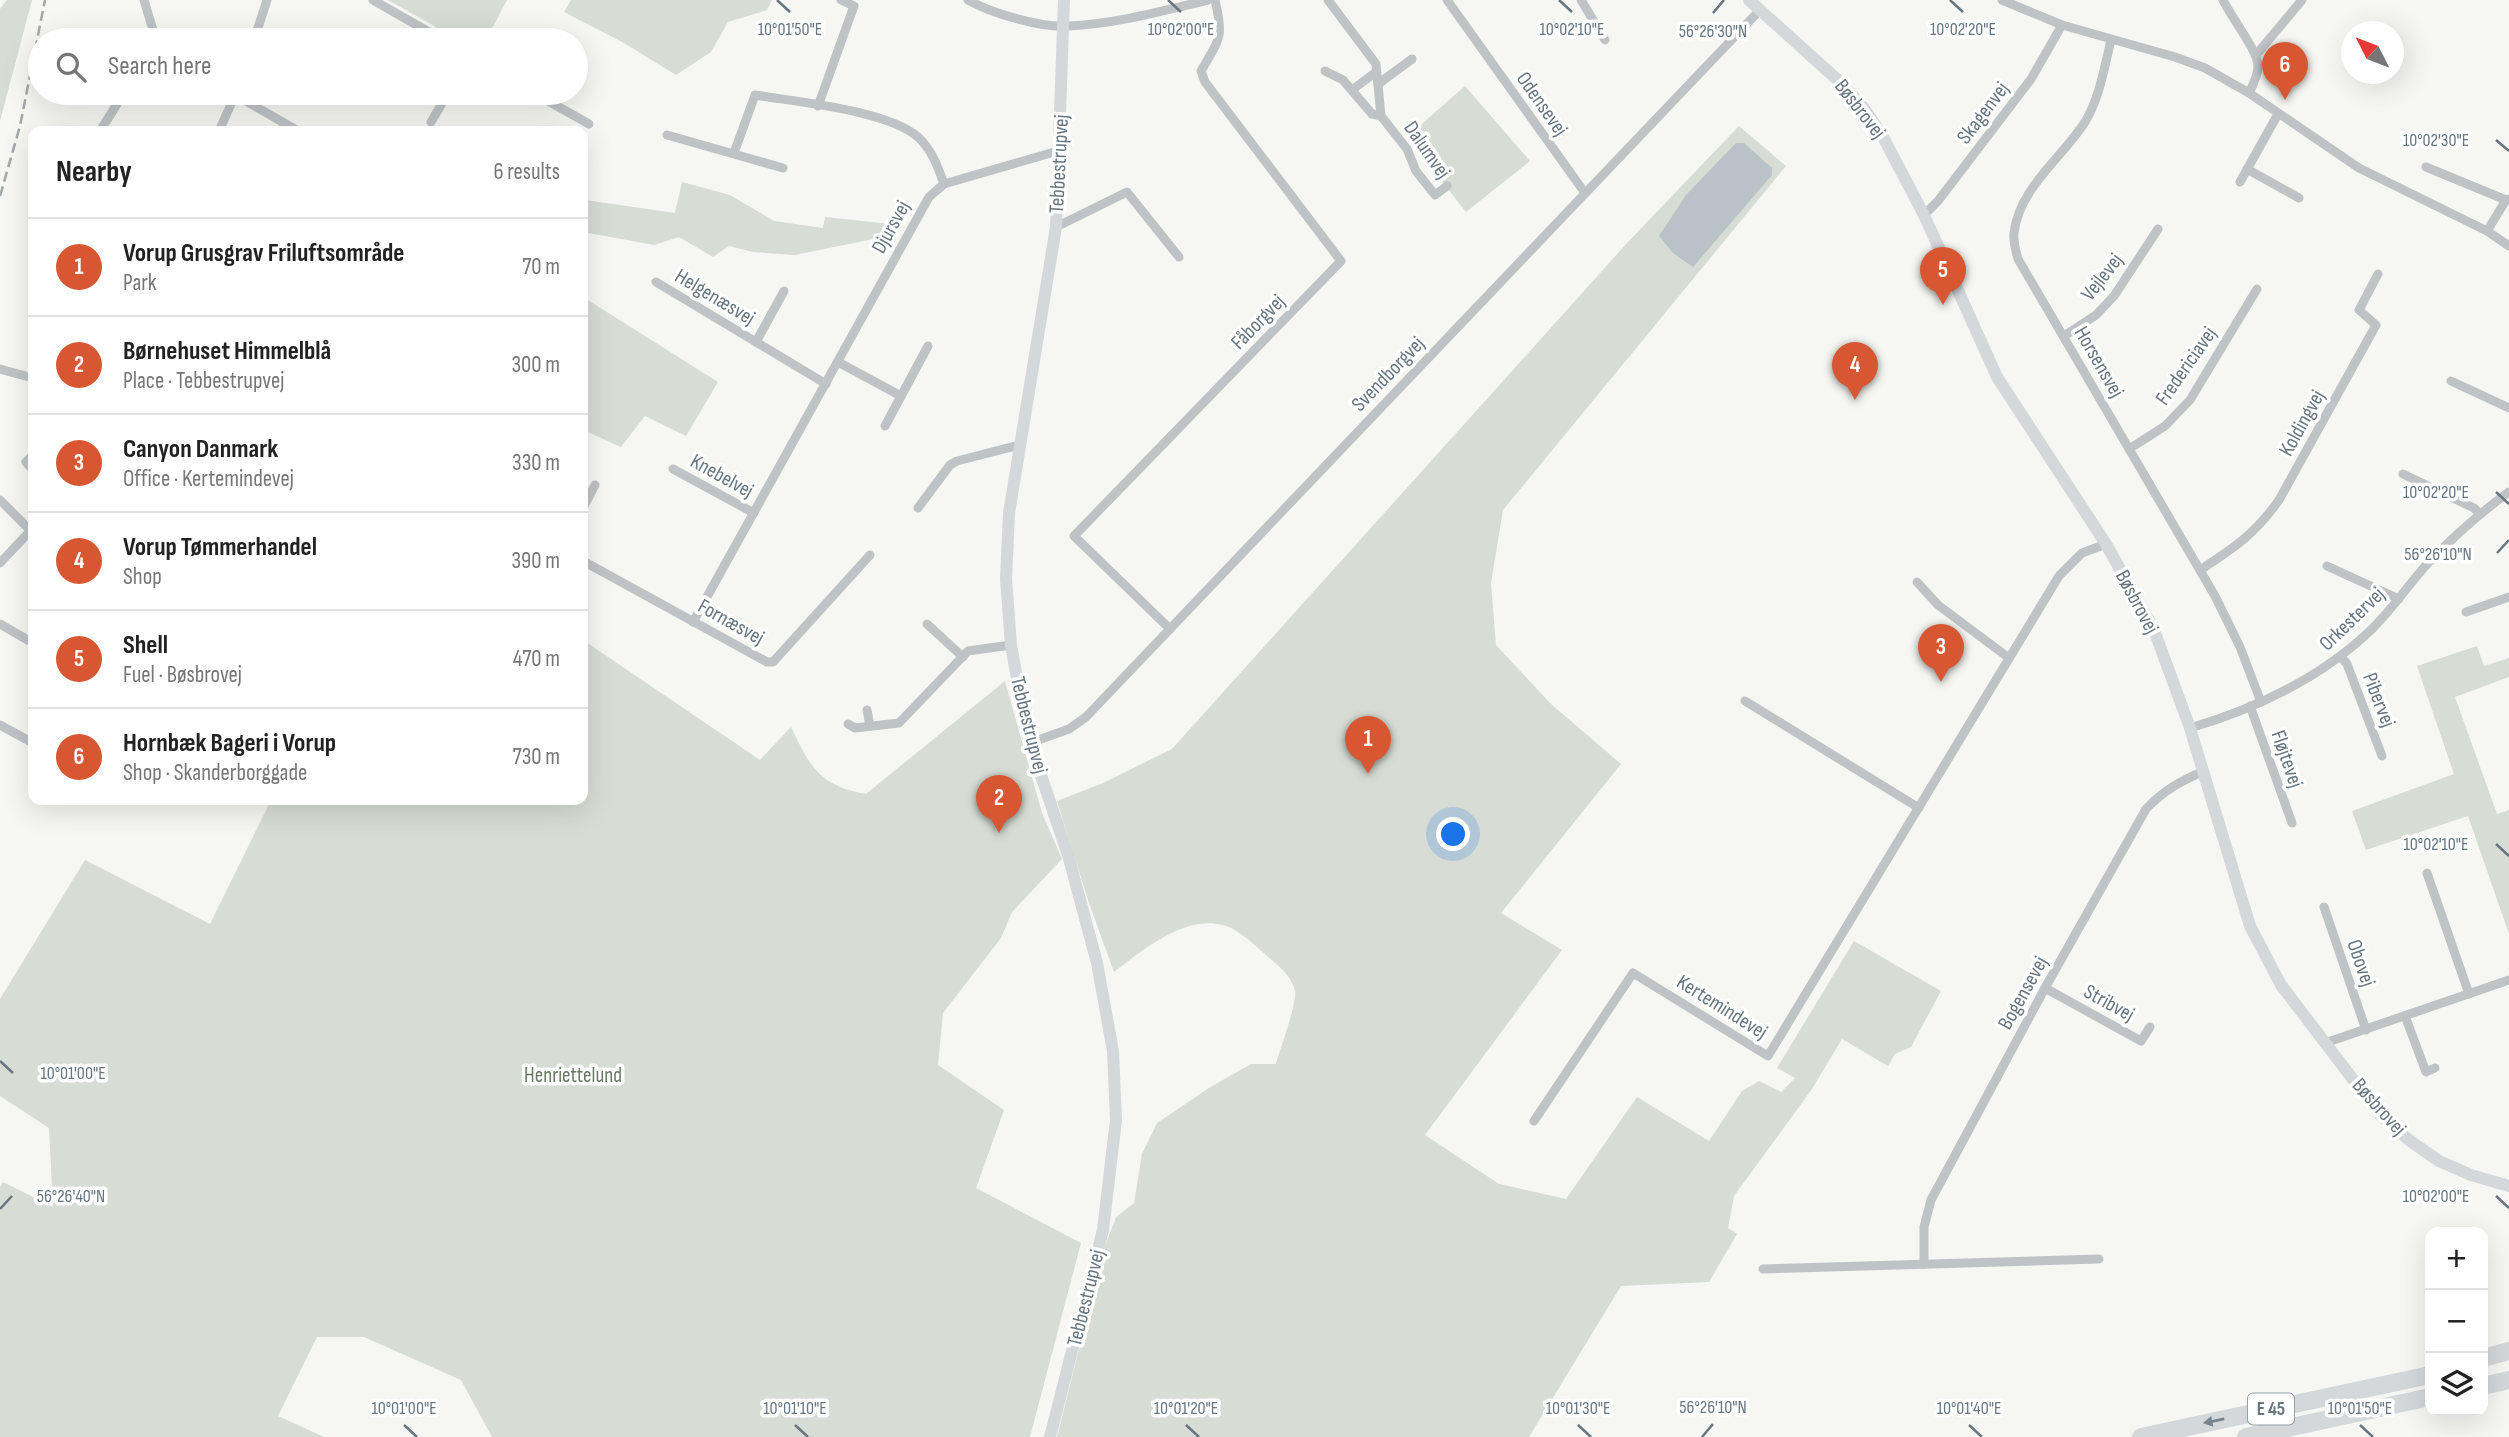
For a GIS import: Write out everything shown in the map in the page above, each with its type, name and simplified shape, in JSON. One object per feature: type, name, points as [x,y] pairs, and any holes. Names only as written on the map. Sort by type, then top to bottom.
[{"type":"highway","points":[[2488,1359],[2509,1351]]},
{"type":"highway","points":[[2488,1360],[2509,1357]]},
{"type":"highway","name":"E 45","points":[[2141,1437],[2425,1375]]},
{"type":"highway","points":[[2488,1385],[2509,1380]]},
{"type":"highway","name":"E 45","points":[[2246,1437],[2425,1398]]},
{"type":"street","points":[[144,0],[152,28]]},
{"type":"street","points":[[258,28],[267,0]]},
{"type":"street","points":[[373,0],[422,28]]},
{"type":"street","points":[[818,106],[854,6],[841,0]]},
{"type":"street","points":[[968,0],[1010,17],[1065,27],[1138,17],[1208,0]]},
{"type":"street","name":"Tebbestrupvej","points":[[1050,1437],[1103,1230],[1116,1119],[1113,1051],[1097,963],[1068,855],[1030,743],[1018,697],[1006,579],[1007,536],[1019,446],[1056,227],[1064,0]]},
{"type":"street","name":"Fåborgvej","points":[[1170,629],[1074,536],[1341,261],[1205,82],[1201,71],[1219,42],[1221,26],[1215,0]]},
{"type":"street","name":"Dalumvej","points":[[1328,0],[1376,64],[1381,116],[1406,149],[1416,171],[1434,195],[1447,186]]},
{"type":"street","name":"Odensevej","points":[[1447,0],[1585,193]]},
{"type":"street","points":[[1581,0],[1605,40]]},
{"type":"street","name":"Bøsbrovej","points":[[1749,0],[1822,65],[1864,108],[1882,135],[1924,215],[1997,377],[2106,544],[2154,630],[2204,771],[2250,926],[2281,985],[2381,1116],[2439,1161],[2471,1175],[2509,1186]]},
{"type":"street","points":[[2002,0],[2062,25],[2205,68],[2249,93],[2359,168],[2487,231],[2509,246]]},
{"type":"street","points":[[2224,0],[2232,18],[2256,55],[2258,67],[2249,93]]},
{"type":"street","points":[[2256,55],[2302,0]]},
{"type":"street","name":"Svendborgvej","points":[[1030,743],[1069,729],[1086,717],[1760,10]]},
{"type":"street","name":"Skagenvej","points":[[1924,215],[1938,201],[2031,79],[2062,25]]},
{"type":"street","name":"Horsensvej","points":[[2111,40],[2098,96],[2084,122],[2027,196],[2018,212],[2013,236],[2018,260],[2200,570],[2240,647],[2261,702]]},
{"type":"street","points":[[1378,84],[1412,59]]},
{"type":"street","name":"Dalumvej","points":[[1325,71],[1343,80],[1372,114],[1381,116]]},
{"type":"street","points":[[1352,90],[1377,72]]},
{"type":"street","points":[[734,153],[755,95],[883,118],[904,127],[919,138],[934,156],[944,184],[1060,150]]},
{"type":"street","points":[[103,126],[116,105]]},
{"type":"street","points":[[221,126],[230,105]]},
{"type":"street","points":[[255,105],[290,126]]},
{"type":"street","points":[[431,122],[442,105]]},
{"type":"street","points":[[555,105],[589,124]]},
{"type":"street","points":[[2240,182],[2278,114]]},
{"type":"street","points":[[667,135],[783,168]]},
{"type":"street","points":[[2426,167],[2507,199],[2487,231]]},
{"type":"street","points":[[2247,169],[2299,198]]},
{"type":"street","name":"Djursvej","points":[[693,622],[923,205],[944,184]]},
{"type":"street","points":[[1056,227],[1127,192],[1179,257]]},
{"type":"street","name":"Vejlevej","points":[[2064,336],[2096,315],[2114,296],[2158,229]]},
{"type":"street","name":"Koldingvej","points":[[2200,570],[2237,546],[2262,524],[2279,500],[2376,325],[2359,310],[2378,274]]},
{"type":"street","name":"Helgenæsvej","points":[[656,282],[826,384]]},
{"type":"street","name":"Fredericiavej","points":[[2129,449],[2165,426],[2185,407],[2257,289]]},
{"type":"street","name":"Helgenæsvej","points":[[756,342],[784,291]]},
{"type":"street","points":[[885,426],[928,346]]},
{"type":"street","points":[[838,362],[901,396]]},
{"type":"street","points":[[0,369],[28,377]]},
{"type":"street","points":[[2451,381],[2509,408]]},
{"type":"street","points":[[918,508],[950,465],[1019,446]]},
{"type":"street","name":"Knebelvej","points":[[673,469],[754,513]]},
{"type":"street","points":[[2403,474],[2474,508],[2480,514]]},
{"type":"street","points":[[588,498],[595,485]]},
{"type":"street","name":"Orkestervej","points":[[2190,728],[2261,702],[2301,683],[2341,657],[2372,628],[2427,565],[2480,514],[2509,492]]},
{"type":"street","points":[[0,500],[28,526]]},
{"type":"street","points":[[0,563],[28,534]]},
{"type":"street","name":"Kertemindevej","points":[[1534,1121],[1633,973],[1768,1056],[2059,576],[2082,553],[2106,544]]},
{"type":"street","name":"Fornæsvej","points":[[588,564],[767,662],[774,662],[870,555]]},
{"type":"street","points":[[2327,566],[2399,599]]},
{"type":"street","points":[[1917,582],[1938,605],[2009,658]]},
{"type":"street","points":[[2466,612],[2509,597]]},
{"type":"street","points":[[0,624],[28,640]]},
{"type":"street","points":[[927,624],[963,657]]},
{"type":"street","points":[[848,724],[855,728],[899,723],[968,651],[1011,645]]},
{"type":"street","name":"Pibervej","points":[[2341,657],[2347,664],[2382,757]]},
{"type":"street","points":[[1745,701],[1919,808]]},
{"type":"street","name":"Fløjtevej","points":[[2250,706],[2291,823]]},
{"type":"street","points":[[867,710],[870,726]]},
{"type":"street","points":[[0,725],[28,740]]},
{"type":"street","name":"Bogensevej","points":[[1924,1264],[1924,1227],[1931,1200],[2045,988],[2146,809],[2174,784],[2204,771]]},
{"type":"street","points":[[2427,873],[2469,994]]},
{"type":"street","name":"Obovej","points":[[2324,907],[2366,1030]]},
{"type":"street","points":[[2325,1044],[2509,980]]},
{"type":"street","name":"Stribvej","points":[[2045,988],[2141,1041],[2150,1027]]},
{"type":"street","points":[[2405,1016],[2426,1072],[2435,1068]]},
{"type":"street","points":[[1763,1269],[2099,1259]]},
{"type":"green space","points":[[7,0],[32,0],[0,121],[0,9]]},
{"type":"green space","points":[[388,0],[507,0],[492,28],[438,28]]},
{"type":"green space","points":[[571,0],[772,0],[767,10],[728,22],[711,52],[676,75],[624,43],[564,12]]},
{"type":"green space","points":[[1465,86],[1530,161],[1466,212],[1407,137]]},
{"type":"green space","points":[[1739,126],[1786,166],[1503,510],[1491,583],[1496,645],[1551,704],[1621,764],[1501,913],[1562,950],[1425,1135],[1499,1184],[1566,1199],[1637,1097],[1709,1141],[1742,1091],[1759,1081],[1781,1092],[1795,1078],[1777,1068],[1854,941],[1941,991],[1911,1047],[1895,1054],[1888,1066],[1842,1039],[1812,1089],[1734,1196],[1728,1228],[1737,1234],[1709,1282],[1621,1286],[1529,1437],[1057,1437],[1105,1246],[1116,1217],[1134,1203],[1142,1154],[1157,1123],[1251,1064],[1276,1064],[1291,1016],[1295,991],[1287,975],[1274,962],[1239,932],[1219,924],[1203,923],[1171,933],[1114,972],[1057,801],[1103,783],[1172,749],[1628,242]]},
{"type":"green space","points":[[682,182],[730,195],[774,221],[823,228],[825,217],[890,224],[888,236],[795,255],[753,252],[729,246],[713,257],[679,237],[654,245],[588,233],[588,200],[675,213]]},
{"type":"green space","points":[[588,300],[718,382],[686,436],[645,416],[621,447],[588,432]]},
{"type":"green space","name":"Henriettelund","points":[[588,643],[760,760],[791,727],[804,753],[818,772],[838,786],[866,794],[1005,681],[1042,813],[1062,859],[1012,912],[1001,938],[943,1013],[938,1065],[1004,1110],[976,1188],[1081,1243],[1030,1437],[492,1437],[461,1380],[364,1337],[317,1337],[278,1416],[324,1437],[0,1437],[0,1187],[3,1182],[53,1207],[49,1128],[0,1096],[0,999],[85,860],[210,924],[269,805],[588,805]]},
{"type":"green space","points":[[2477,646],[2484,666],[2509,658],[2509,677],[2455,697],[2497,814],[2509,810],[2509,934],[2468,816],[2366,850],[2352,811],[2454,774],[2417,666]]},
{"type":"shaded area","points":[[1736,143],[1744,143],[1772,168],[1772,175],[1693,267],[1673,253],[1659,236],[1686,195]]},
{"type":"railway","points":[[39,28],[45,0]]},
{"type":"railway","points":[[0,196],[20,126],[28,86]]},
{"type":"place","name":"Hornbæk Bageri i Vorup","points":[[2285,100]]},
{"type":"place","name":"Shell","points":[[1943,305]]},
{"type":"place","name":"Vorup Tømmerhandel","points":[[1855,400]]},
{"type":"place","name":"Canyon Danmark","points":[[1941,682]]},
{"type":"place","name":"Vorup Grusgrav Friluftsområde","points":[[1368,774]]},
{"type":"place","name":"Børnehuset Himmelblå","points":[[999,833]]}]
